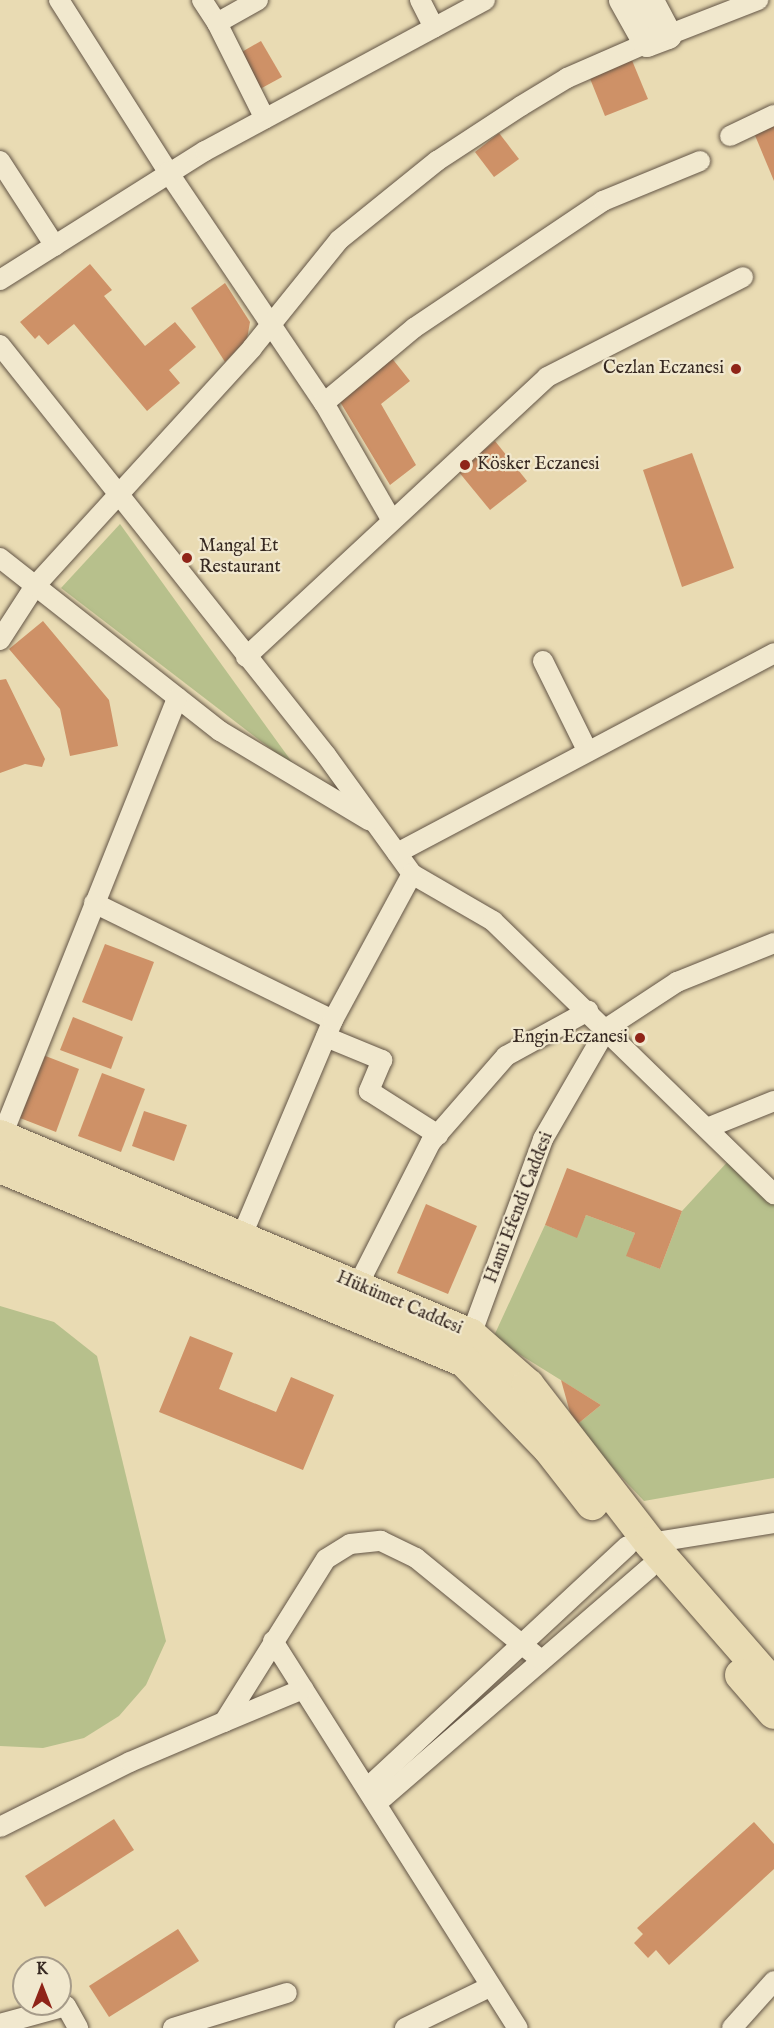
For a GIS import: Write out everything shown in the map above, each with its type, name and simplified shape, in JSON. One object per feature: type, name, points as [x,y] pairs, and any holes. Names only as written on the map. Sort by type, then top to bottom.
[{"type":"main road","name":"Hükümet Caddesi","points":[[1,1136],[240,1240],[358,1286],[471,1335],[528,1385],[642,1553],[774,1685]]},
{"type":"main road","points":[[0,1167],[464,1361],[549,1449],[642,1553],[774,1713]]},
{"type":"street","points":[[59,0],[168,172],[324,403],[391,519]]},
{"type":"street","points":[[202,0],[218,23],[264,119]]},
{"type":"street","points":[[218,23],[258,0]]},
{"type":"street","points":[[420,0],[434,28]]},
{"type":"street","points":[[0,280],[168,172],[485,0]]},
{"type":"street","points":[[623,0],[658,39]]},
{"type":"street","points":[[649,0],[658,39]]},
{"type":"street","points":[[0,640],[35,586],[270,325],[339,240],[437,160],[567,78],[758,0]]},
{"type":"street","points":[[730,136],[774,115]]},
{"type":"street","points":[[0,161],[55,246]]},
{"type":"street","points":[[324,403],[414,328],[603,201],[700,161]]},
{"type":"street","points":[[246,657],[391,519],[548,377],[743,277]]},
{"type":"street","points":[[0,345],[377,825],[412,874],[493,921],[606,1028],[774,1194]]},
{"type":"street","points":[[0,558],[220,731],[377,825]]},
{"type":"street","points":[[397,853],[587,750],[774,653]]},
{"type":"street","points":[[543,661],[587,750]]},
{"type":"street","points":[[1,1136],[177,698]]},
{"type":"street","points":[[240,1240],[330,1028],[412,874]]},
{"type":"street","points":[[94,903],[330,1028],[382,1060],[369,1090],[438,1135]]},
{"type":"street","name":"Hami Efendi Caddesi","points":[[471,1335],[543,1139],[606,1028],[677,982],[774,943]]},
{"type":"street","points":[[358,1286],[438,1135],[506,1056],[588,1011]]},
{"type":"street","points":[[707,1128],[774,1101]]},
{"type":"street","points":[[372,1796],[525,1644],[642,1553],[774,1523]]},
{"type":"street","points":[[224,1722],[326,1559],[350,1544],[381,1541],[416,1558],[525,1644],[540,1659]]},
{"type":"street","points":[[372,1796],[540,1659],[642,1553]]},
{"type":"street","points":[[273,1641],[518,2028]]},
{"type":"street","points":[[0,1827],[130,1762],[303,1689]]},
{"type":"street","points":[[732,2028],[774,1981]]},
{"type":"street","points":[[405,2028],[490,1987]]},
{"type":"street","points":[[180,2027],[287,1994]]},
{"type":"street","points":[[0,2024],[66,2006],[78,2028]]},
{"type":"green space","points":[[120,524],[297,769],[61,588]]},
{"type":"green space","points":[[732,1157],[774,1198],[774,1478],[644,1501],[574,1427],[601,1405],[493,1338],[545,1225],[576,1237],[586,1215],[635,1233],[627,1256],[660,1269],[682,1211]]},
{"type":"green space","points":[[0,1306],[54,1322],[97,1356],[166,1641],[146,1685],[119,1716],[84,1738],[43,1748],[0,1746]]},
{"type":"building","points":[[261,41],[282,77],[260,89],[240,53]]},
{"type":"building","points":[[631,58],[648,99],[605,116],[589,76]]},
{"type":"building","points":[[774,124],[774,181],[754,133]]},
{"type":"building","points":[[499,133],[519,159],[494,177],[475,152]]},
{"type":"building","points":[[90,264],[112,290],[104,296],[145,346],[175,322],[196,347],[169,370],[180,383],[147,411],[74,324],[48,345],[39,335],[35,339],[20,322]]},
{"type":"building","points":[[225,283],[250,322],[247,339],[225,362],[191,308]]},
{"type":"building","points":[[391,357],[410,381],[381,404],[416,465],[390,485],[339,400]]},
{"type":"building","points":[[495,441],[527,481],[490,510],[458,471]]},
{"type":"building","points":[[692,453],[734,568],[682,587],[643,470]]},
{"type":"building","points":[[43,621],[109,700],[118,746],[70,756],[60,709],[9,649]]},
{"type":"building","points":[[6,679],[45,759],[42,767],[25,764],[0,773],[0,680]]},
{"type":"building","points":[[105,944],[154,962],[132,1021],[82,1002]]},
{"type":"building","points":[[73,1017],[123,1037],[111,1069],[60,1050]]},
{"type":"building","points":[[43,1055],[79,1069],[56,1132],[20,1118]]},
{"type":"building","points":[[102,1073],[145,1089],[121,1152],[78,1136]]},
{"type":"building","points":[[144,1111],[187,1125],[174,1161],[132,1146]]},
{"type":"building","points":[[567,1168],[682,1211],[660,1269],[626,1256],[635,1233],[586,1215],[577,1238],[545,1225]]},
{"type":"building","points":[[426,1204],[477,1226],[448,1294],[397,1273]]},
{"type":"building","points":[[190,1336],[233,1353],[219,1389],[276,1412],[291,1377],[334,1395],[303,1470],[159,1412]]},
{"type":"building","points":[[561,1380],[601,1405],[574,1427]]},
{"type":"building","points":[[114,1819],[134,1850],[45,1907],[25,1876]]},
{"type":"building","points":[[754,1822],[774,1844],[774,1869],[669,1965],[656,1950],[648,1958],[634,1943],[643,1934],[637,1928]]},
{"type":"building","points":[[178,1929],[199,1961],[109,2017],[89,1986]]},
{"type":"place","name":"Cezlan Eczanesi","points":[[736,369]]},
{"type":"place","name":"Kösker Eczanesi","points":[[465,465]]},
{"type":"place","name":"Mangal Et Restaurant","points":[[187,558]]},
{"type":"place","name":"Engin Eczanesi","points":[[640,1038]]}]
